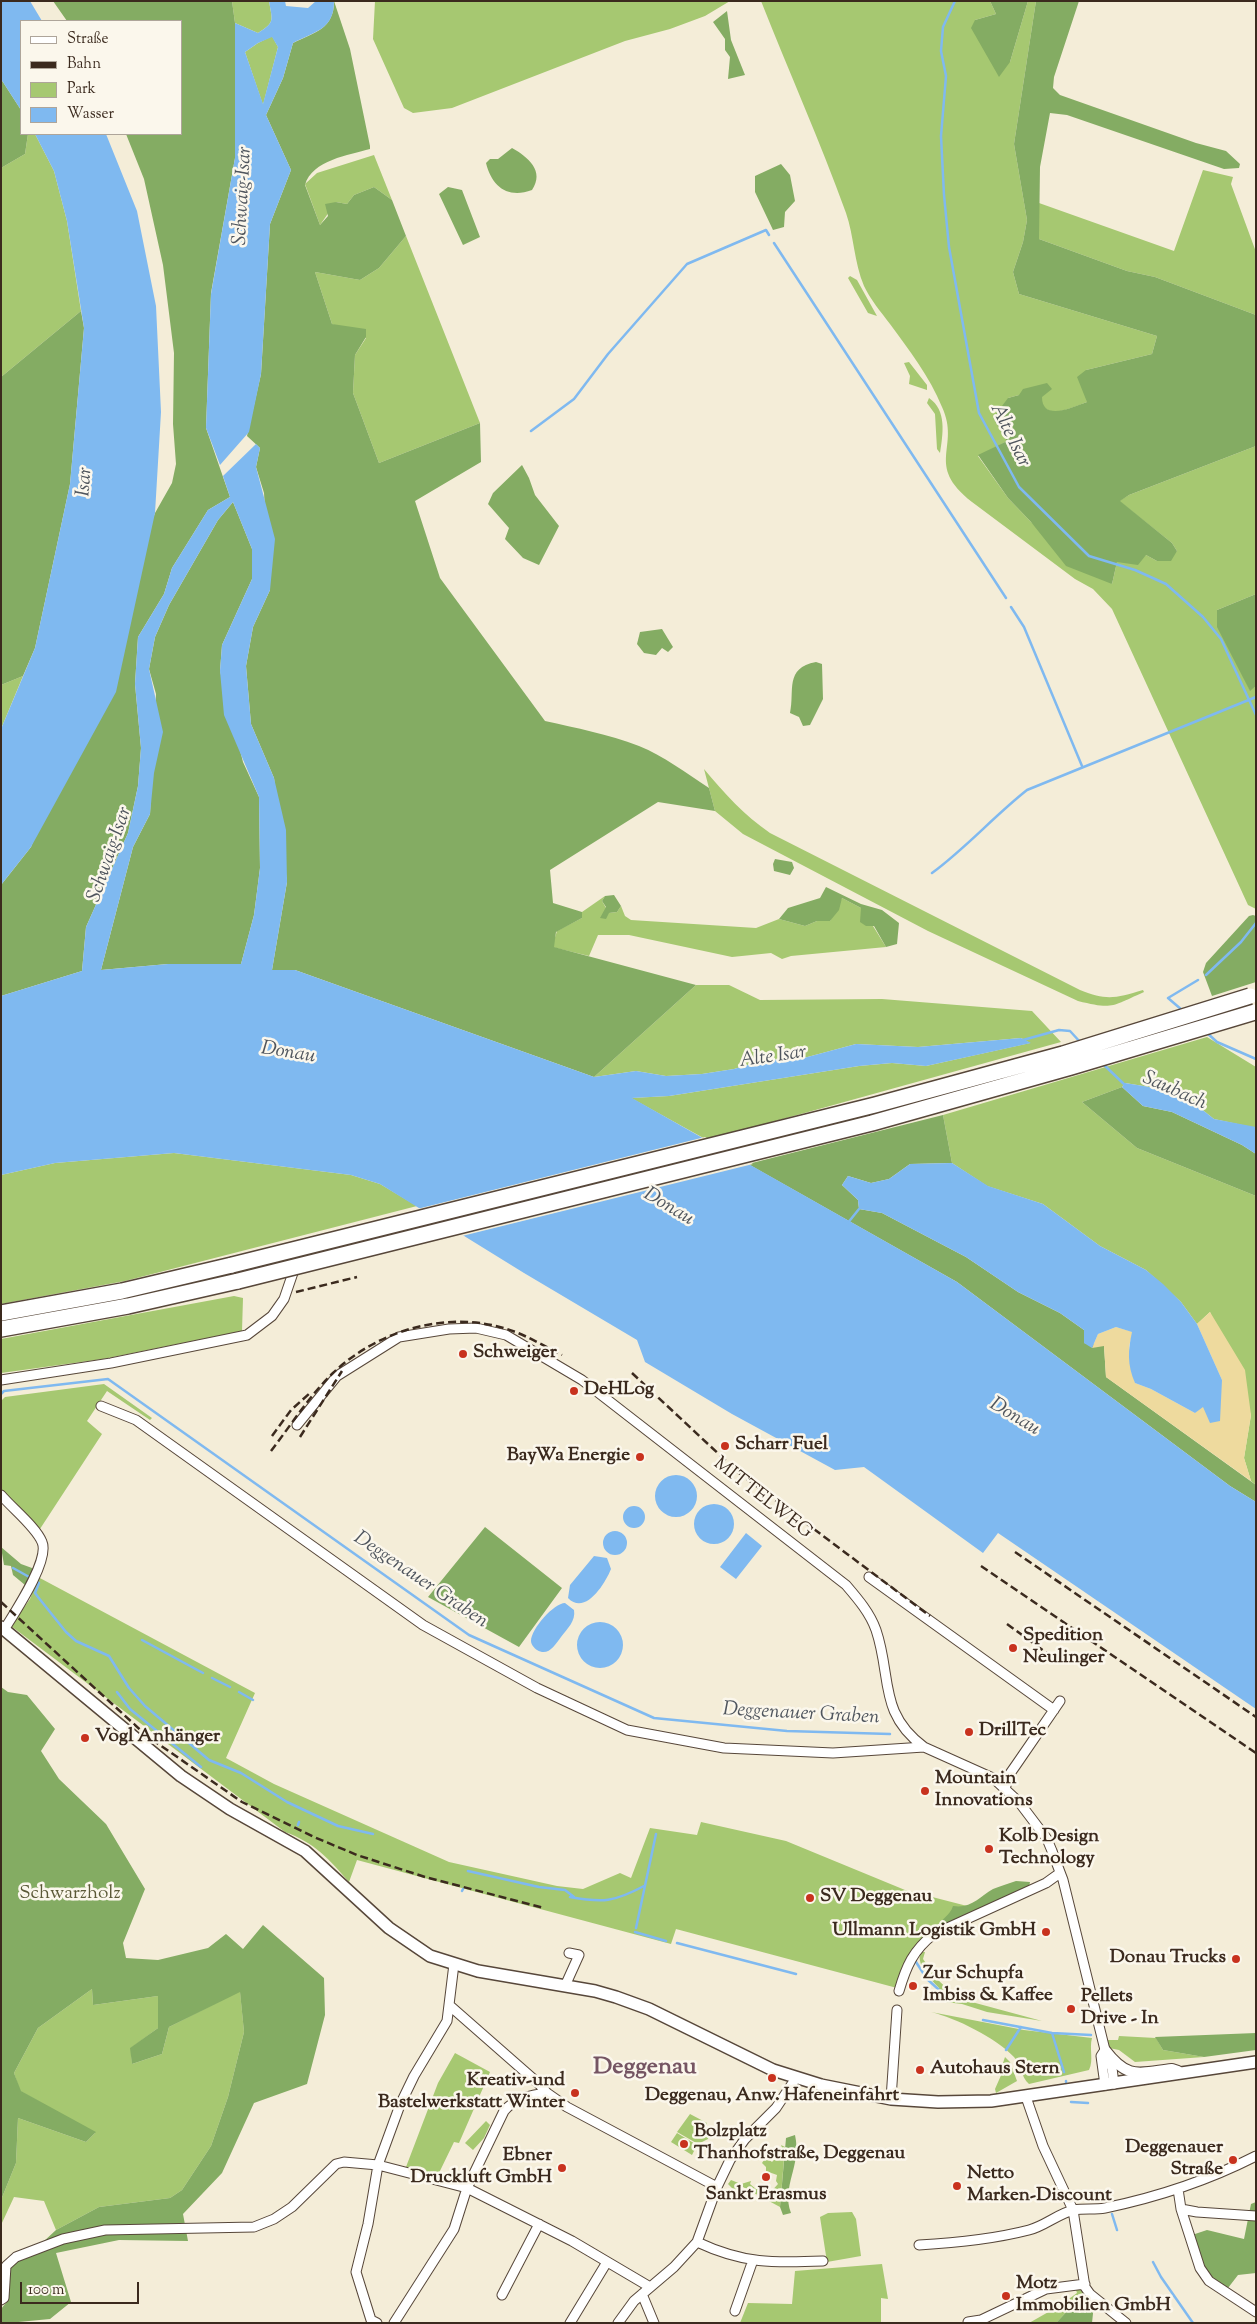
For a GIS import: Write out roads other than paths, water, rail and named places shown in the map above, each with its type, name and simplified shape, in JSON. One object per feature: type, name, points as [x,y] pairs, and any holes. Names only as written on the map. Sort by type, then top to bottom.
[{"type":"highway","points":[[1,1313],[122,1291],[232,1265],[875,1105],[1063,1054],[1253,995]]},
{"type":"highway","points":[[1,1330],[128,1306],[238,1281],[872,1123],[1256,1012]]},
{"type":"main road","points":[[3,1628],[181,1776],[230,1809],[305,1851],[395,1932],[430,1956],[478,1971],[595,1991],[648,2009],[750,2060],[796,2078],[891,2100],[990,2101],[1256,2062]]},
{"type":"street","points":[[1,1380],[111,1363],[247,1335],[272,1316],[284,1299],[293,1279],[302,1242]]},
{"type":"street","name":"MITTELWEG","points":[[297,1424],[337,1376],[399,1337],[449,1329],[476,1328],[506,1335],[582,1380],[846,1585],[869,1616],[876,1630],[894,1712],[910,1737],[924,1747]]},
{"type":"street","points":[[101,1406],[136,1420],[423,1625],[537,1688],[627,1730],[724,1748],[833,1753],[924,1747],[993,1778],[1020,1802],[1047,1839],[1060,1873],[1105,2050],[1117,2066],[1127,2072],[1172,2069],[1183,2073]]},
{"type":"street","points":[[1,1495],[42,1541],[44,1555],[29,1585],[3,1628]]},
{"type":"street","points":[[869,1578],[1054,1710]]},
{"type":"street","points":[[1005,1789],[1009,1775],[1060,1701]]},
{"type":"street","points":[[899,1991],[912,1955],[922,1943],[934,1934],[1046,1883],[1060,1873]]},
{"type":"street","points":[[565,1986],[579,1955],[569,1953]]},
{"type":"street","points":[[378,2323],[371,2320],[356,2272],[368,2224],[378,2165],[400,2105],[446,2020],[454,1964]]},
{"type":"street","points":[[449,2005],[548,2093],[567,2107],[717,2187]]},
{"type":"street","points":[[891,2100],[897,2010]]},
{"type":"street","points":[[1105,2050],[1101,2056],[1109,2084]]},
{"type":"street","points":[[618,2323],[642,2294],[674,2268],[697,2242],[717,2187],[738,2148],[776,2108],[796,2078]]},
{"type":"street","points":[[394,2323],[454,2229],[467,2188],[504,2111],[509,2105],[522,2098],[548,2093]]},
{"type":"street","points":[[1026,2097],[1043,2146],[1073,2210],[1084,2284],[1090,2294],[1126,2323]]},
{"type":"street","points":[[919,2245],[976,2239],[1046,2225],[1073,2210],[1102,2209],[1206,2180],[1256,2156]]},
{"type":"street","points":[[1,2300],[4,2298],[6,2266],[12,2259],[63,2239],[105,2230],[254,2227],[274,2219],[292,2207],[336,2164],[344,2162],[378,2165],[467,2188],[539,2224],[650,2287]]},
{"type":"street","points":[[1178,2189],[1181,2209],[1200,2268],[1209,2281],[1256,2312]]},
{"type":"street","points":[[1181,2209],[1197,2212],[1256,2216]]},
{"type":"street","points":[[502,2295],[539,2224]]},
{"type":"street","points":[[697,2242],[731,2257],[777,2263],[823,2261]]},
{"type":"street","points":[[735,2311],[753,2260]]},
{"type":"street","points":[[570,2323],[607,2262]]},
{"type":"street","points":[[968,2322],[980,2320],[1046,2289],[1084,2284]]},
{"type":"street","points":[[642,2294],[654,2323]]},
{"type":"water","points":[[1,1],[30,1],[41,20],[20,20],[20,108],[1,79]]},
{"type":"water","name":"Schwaig-Isar","points":[[269,1],[285,1],[286,6],[308,8],[316,1],[334,1],[331,18],[327,24],[316,32],[293,43],[283,78],[266,115],[291,170],[270,224],[261,374],[249,432],[220,465],[206,428],[211,294],[235,158],[235,23],[258,33],[270,23],[272,17]],"holes":[[[272,37],[278,47],[263,104],[245,52],[258,43]]]},
{"type":"water","name":"Isar","points":[[36,135],[106,135],[137,211],[156,306],[161,412],[155,513],[116,692],[31,847],[1,885],[1,729],[35,648],[70,484],[84,328],[67,221],[54,171]]},
{"type":"water","name":"Donau","points":[[256,444],[260,448],[256,467],[275,539],[270,590],[253,627],[246,666],[251,724],[274,778],[286,830],[287,882],[272,970],[295,970],[594,1077],[636,1071],[666,1076],[702,1074],[734,1069],[765,1060],[800,1059],[856,1044],[918,1047],[1021,1038],[1031,1043],[926,1066],[892,1063],[859,1066],[669,1096],[632,1098],[957,1282],[1230,1486],[1256,1502],[1256,1709],[998,1533],[983,1553],[864,1467],[835,1470],[732,1414],[645,1362],[637,1340],[380,1184],[351,1175],[174,1153],[55,1163],[1,1175],[1,996],[82,971],[86,927],[128,833],[138,786],[141,748],[135,684],[138,637],[164,594],[172,568],[208,510],[230,497],[223,476]],"holes":[[[233,502],[252,549],[252,579],[222,645],[220,671],[224,715],[259,797],[260,868],[254,915],[241,964],[168,964],[101,970],[133,847],[150,814],[154,773],[163,732],[149,669],[155,637],[169,605],[218,520]]]},
{"type":"water","points":[[1125,1083],[1180,1092],[1214,1119],[1256,1127],[1256,1154],[1242,1145],[1172,1112],[1143,1106],[1122,1087]]},
{"type":"water","points":[[952,1163],[988,1186],[1043,1204],[1100,1246],[1146,1270],[1163,1284],[1181,1302],[1197,1324],[1222,1380],[1220,1421],[1210,1423],[1203,1407],[1195,1413],[1151,1389],[1135,1383],[1129,1358],[1132,1332],[1116,1327],[1098,1334],[1092,1348],[1084,1343],[1084,1330],[1060,1313],[1018,1292],[966,1257],[882,1213],[859,1209],[858,1200],[842,1185],[848,1176],[871,1183],[889,1179],[910,1164]]},
{"type":"water","points":[[676,1475],[691,1481],[697,1496],[691,1511],[676,1517],[661,1511],[655,1496],[661,1481]]},
{"type":"water","points":[[718,1504],[725,1507],[731,1513],[734,1524],[733,1532],[725,1541],[718,1544],[710,1544],[703,1541],[695,1532],[694,1520],[697,1513],[706,1505]]},
{"type":"water","points":[[630,1506],[638,1506],[645,1513],[645,1521],[638,1528],[630,1528],[623,1521],[623,1513]]},
{"type":"water","points":[[615,1531],[620,1532],[626,1538],[626,1548],[620,1554],[615,1555],[610,1554],[604,1548],[603,1543],[604,1538],[610,1532]]},
{"type":"water","points":[[746,1533],[762,1546],[736,1579],[720,1567]]},
{"type":"water","points":[[594,1556],[607,1558],[611,1569],[594,1596],[587,1601],[574,1603],[568,1598],[570,1585]]},
{"type":"water","points":[[565,1603],[574,1610],[574,1618],[571,1625],[551,1649],[545,1652],[537,1650],[531,1641],[535,1630],[549,1612],[560,1604]]},
{"type":"water","points":[[605,1622],[617,1628],[622,1636],[622,1654],[617,1662],[609,1667],[595,1668],[583,1662],[578,1654],[577,1640],[583,1628],[591,1623]]},
{"type":"waterway","name":"Alte Isar","points":[[955,1],[943,27],[941,51],[946,76],[941,136],[944,195],[949,247],[979,413],[1019,487],[1089,556],[1135,570],[1166,584],[1203,617],[1221,639],[1256,715]]},
{"type":"waterway","points":[[531,431],[574,399],[608,354],[687,264],[766,230],[769,235]]},
{"type":"waterway","points":[[774,243],[1006,598]]},
{"type":"waterway","points":[[1011,607],[1024,627],[1082,766]]},
{"type":"waterway","points":[[932,873],[1027,790],[1256,697]]},
{"type":"waterway","name":"Alte Isar","points":[[1206,975],[1241,942],[1256,923]]},
{"type":"waterway","name":"Alte Isar","points":[[1182,1010],[1168,998],[1198,980]]},
{"type":"waterway","name":"Alte Isar","points":[[1023,1040],[1059,1030],[1070,1031],[1081,1043]]},
{"type":"waterway","points":[[1206,1032],[1217,1042],[1256,1059]]},
{"type":"waterway","name":"Saubach","points":[[1103,1064],[1126,1086]]},
{"type":"waterway","points":[[847,1224],[859,1209]]},
{"type":"waterway","name":"Deggenauer Graben","points":[[1,1394],[4,1391],[108,1379],[469,1635],[654,1718],[787,1731],[890,1734]]},
{"type":"waterway","points":[[13,1568],[31,1578]]},
{"type":"waterway","points":[[36,1581],[39,1583],[35,1593],[66,1632],[76,1641],[109,1656],[129,1688],[145,1706],[209,1760],[241,1773],[287,1802],[338,1826],[373,1834]]},
{"type":"waterway","points":[[142,1640],[203,1673]]},
{"type":"waterway","points":[[212,1678],[230,1687]]},
{"type":"waterway","points":[[117,1692],[130,1709],[201,1767]]},
{"type":"waterway","points":[[239,1692],[253,1700]]},
{"type":"waterway","points":[[636,1928],[656,1834]]},
{"type":"waterway","points":[[468,1871],[539,1887],[565,1890],[574,1897]]},
{"type":"waterway","points":[[570,1897],[608,1900],[644,1886]]},
{"type":"waterway","points":[[635,1932],[666,1941]]},
{"type":"waterway","points":[[677,1943],[796,1974]]},
{"type":"waterway","name":"Deggenauer Graben","points":[[916,1962],[927,1979],[948,1998]]},
{"type":"waterway","name":"Deggenauer Graben","points":[[983,2020],[1052,2033],[1091,2035]]},
{"type":"waterway","points":[[1006,2050],[1021,2027]]},
{"type":"waterway","points":[[1052,2033],[1064,2072]]},
{"type":"waterway","points":[[1071,2102],[1088,2103]]},
{"type":"waterway","points":[[1112,2214],[1117,2230]]},
{"type":"waterway","points":[[1153,2262],[1161,2277],[1193,2323]]},
{"type":"railway","points":[[296,1292],[357,1277]]},
{"type":"railway","points":[[271,1451],[309,1400],[333,1373],[371,1345],[392,1335],[437,1323],[461,1322],[484,1324],[514,1331],[562,1355]]},
{"type":"railway","points":[[300,1437],[342,1371]]},
{"type":"railway","points":[[632,1373],[739,1473],[930,1616]]},
{"type":"railway","points":[[272,1436],[291,1410],[310,1393]]},
{"type":"railway","points":[[1015,1552],[1256,1717]]},
{"type":"railway","points":[[981,1566],[1256,1753]]},
{"type":"railway","points":[[1,1602],[147,1736],[242,1802],[314,1837],[357,1855],[425,1877],[544,1908]]},
{"type":"railway","points":[[1007,1624],[1055,1659]]},
{"type":"place","name":"Schweiger","points":[[463,1354]]},
{"type":"place","name":"DeHLog","points":[[574,1391]]},
{"type":"place","name":"Scharr Fuel","points":[[725,1446]]},
{"type":"place","name":"BayWa Energie","points":[[640,1457]]},
{"type":"place","name":"Spedition Neulinger","points":[[1013,1648]]},
{"type":"place","name":"DrillTec","points":[[969,1732]]},
{"type":"place","name":"Vogl Anhänger","points":[[85,1738]]},
{"type":"place","name":"Mountain Innovations","points":[[925,1791]]},
{"type":"place","name":"Kolb Design Technology","points":[[989,1849]]},
{"type":"place","name":"SV Deggenau","points":[[810,1898]]},
{"type":"place","name":"Ullmann Logistik GmbH","points":[[1046,1932]]},
{"type":"place","name":"Donau Trucks","points":[[1236,1959]]},
{"type":"place","name":"Zur Schupfa Imbiss & Kaffee","points":[[913,1986]]},
{"type":"place","name":"Pellets Drive - In","points":[[1071,2009]]},
{"type":"place","name":"Autohaus Stern","points":[[920,2070]]},
{"type":"place","name":"Deggenau, Anw. Hafeneinfahrt","points":[[772,2078]]},
{"type":"place","name":"Kreativ-und Bastelwerkstatt Winter","points":[[575,2093]]},
{"type":"place","name":"Bolzplatz Thanhofstraße, Deggenau","points":[[684,2144]]},
{"type":"place","name":"Deggenauer Straße","points":[[1233,2160]]},
{"type":"place","name":"Ebner Druckluft GmbH","points":[[562,2168]]},
{"type":"place","name":"Sankt Erasmus","points":[[766,2177]]},
{"type":"place","name":"Netto Marken-Discount","points":[[957,2186]]},
{"type":"place","name":"Motz Immobilien GmbH","points":[[1006,2296]]},
{"type":"district","name":"Deggenau","points":[[645,2069]]},
{"type":"park label","name":"Schwarzholz","points":[[70,1895]]}]
